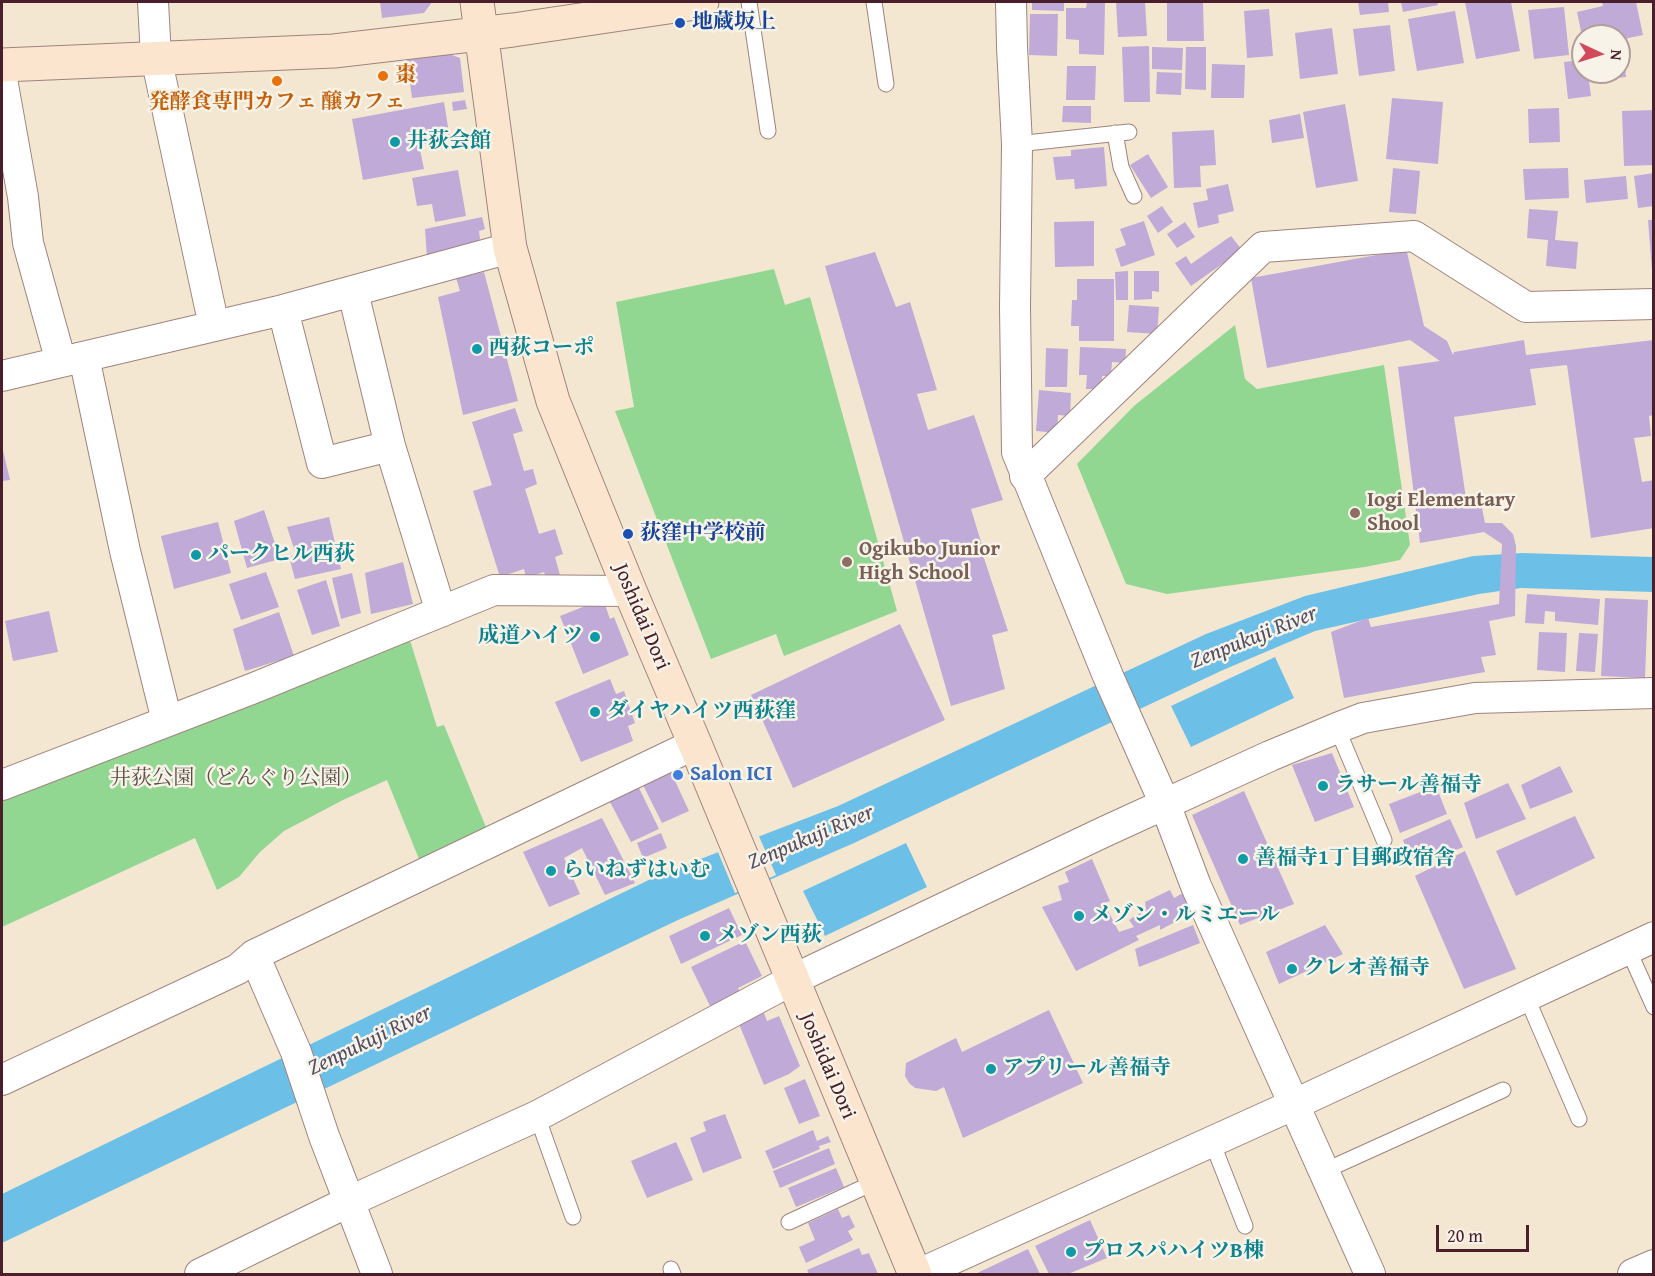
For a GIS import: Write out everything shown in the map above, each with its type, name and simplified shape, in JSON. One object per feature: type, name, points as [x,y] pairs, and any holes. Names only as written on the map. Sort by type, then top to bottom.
[{"type":"main road","name":"Joshidai Dori","points":[[477,2],[510,248],[553,401],[875,1182],[917,1275]]},
{"type":"main road","points":[[2,65],[334,51],[481,34],[702,2]]},
{"type":"street","points":[[153,2],[156,57],[214,326]]},
{"type":"street","points":[[1011,2],[1017,144],[1014,307],[1017,452],[1108,676],[1165,804],[1196,886],[1370,1275]]},
{"type":"street","points":[[2,79],[23,197],[28,243],[72,360],[125,551],[167,721]]},
{"type":"street","points":[[1025,476],[1263,247],[1414,236],[1526,307],[1653,304]]},
{"type":"street","points":[[2,376],[284,310],[510,248]]},
{"type":"street","points":[[353,292],[390,446],[441,612]]},
{"type":"street","points":[[284,310],[322,463],[390,446]]},
{"type":"street","points":[[2,785],[494,590],[630,591]]},
{"type":"street","points":[[200,1275],[237,1267],[348,1202],[537,1116],[792,980],[1165,804],[1337,728],[1363,718],[1474,698],[1653,693]]},
{"type":"street","points":[[2,1080],[238,969],[254,955],[695,744]]},
{"type":"street","points":[[917,1275],[1295,1104],[1641,943]]},
{"type":"street","points":[[254,955],[297,1055],[376,1275]]},
{"type":"lane","points":[[749,2],[768,131]]},
{"type":"lane","points":[[874,2],[886,84]]},
{"type":"lane","points":[[1017,144],[1122,132],[1121,167],[1134,196]]},
{"type":"lane","points":[[1337,728],[1384,840]]},
{"type":"lane","points":[[1641,943],[1653,1007]]},
{"type":"lane","points":[[1526,996],[1579,1119]]},
{"type":"lane","points":[[1324,1171],[1503,1090]]},
{"type":"lane","points":[[537,1116],[573,1217]]},
{"type":"lane","points":[[1212,1142],[1245,1226]]},
{"type":"lane","points":[[789,1222],[875,1182]]},
{"type":"green space","points":[[774,269],[785,305],[810,297],[897,611],[784,656],[776,634],[711,659],[615,411],[634,407],[616,302]]},
{"type":"green space","points":[[1235,325],[1245,379],[1257,389],[1384,365],[1410,545],[1400,560],[1365,567],[1167,594],[1126,584],[1077,464],[1134,406]]},
{"type":"green space","name":"井荻公園（どんぐり公園）","points":[[409,637],[437,727],[444,725],[488,832],[421,864],[387,780],[284,831],[260,852],[239,877],[217,890],[195,838],[2,927],[2,792]]},
{"type":"water","name":"Zenpukuji River","points":[[1522,553],[1653,557],[1653,592],[1521,588],[1479,594],[1315,631],[1223,670],[854,843],[678,920],[2,1243],[2,1194],[659,875],[838,806],[1206,634],[1305,596],[1473,556]]},
{"type":"water","points":[[1275,657],[1294,698],[1191,747],[1171,706]]},
{"type":"water","points":[[906,843],[927,887],[825,936],[803,891]]},
{"type":"pier","points":[[758,834],[776,875],[735,893],[718,852]]},
{"type":"building","points":[[380,2],[432,2],[424,13],[382,18]]},
{"type":"building","points":[[1032,2],[1064,2],[1064,11],[1032,10]]},
{"type":"building","points":[[1087,2],[1105,2],[1104,55],[1079,54],[1079,40],[1066,39],[1066,8],[1086,8]]},
{"type":"building","points":[[1116,2],[1145,2],[1147,36],[1118,37]]},
{"type":"building","points":[[1203,2],[1204,41],[1167,41],[1167,3]]},
{"type":"building","points":[[1358,2],[1388,2],[1389,12],[1360,15]]},
{"type":"building","points":[[1401,2],[1437,2],[1438,5],[1403,12]]},
{"type":"building","points":[[1465,2],[1511,2],[1520,51],[1476,59]]},
{"type":"building","points":[[1602,2],[1636,2],[1643,35],[1631,38],[1631,24],[1580,24],[1577,12],[1603,6]]},
{"type":"building","points":[[1564,7],[1569,55],[1534,59],[1528,10]]},
{"type":"building","points":[[1269,9],[1273,56],[1247,58],[1244,11]]},
{"type":"building","points":[[1455,11],[1464,63],[1417,71],[1408,19]]},
{"type":"building","points":[[1030,14],[1058,14],[1057,56],[1029,55]]},
{"type":"building","points":[[1390,25],[1395,71],[1359,76],[1353,29]]},
{"type":"building","points":[[1332,28],[1338,74],[1300,79],[1295,33]]},
{"type":"building","points":[[1149,46],[1150,102],[1124,102],[1122,47]]},
{"type":"building","points":[[1152,47],[1183,48],[1182,70],[1152,69]]},
{"type":"building","points":[[1186,47],[1206,47],[1206,90],[1185,89]]},
{"type":"building","points":[[449,54],[460,58],[464,92],[412,98],[407,60]]},
{"type":"building","points":[[1571,61],[1571,84],[1589,84],[1591,96],[1568,99],[1564,62]]},
{"type":"building","points":[[1212,64],[1245,65],[1244,98],[1211,98]]},
{"type":"building","points":[[1067,66],[1096,66],[1095,100],[1066,100]]},
{"type":"building","points":[[1157,72],[1182,73],[1181,95],[1156,94]]},
{"type":"building","points":[[1392,98],[1443,102],[1438,164],[1386,159]]},
{"type":"building","points":[[465,100],[467,109],[453,111],[452,102]]},
{"type":"building","name":"井荻会館","points":[[444,102],[450,139],[419,145],[424,169],[363,180],[352,119]]},
{"type":"building","points":[[1345,104],[1358,181],[1316,188],[1303,112]]},
{"type":"building","points":[[1063,106],[1091,106],[1091,123],[1062,122]]},
{"type":"building","points":[[1559,108],[1560,142],[1529,143],[1528,109]]},
{"type":"building","points":[[1654,110],[1654,165],[1624,166],[1622,111]]},
{"type":"building","points":[[1300,114],[1304,138],[1272,143],[1269,120]]},
{"type":"building","points":[[1214,130],[1216,165],[1200,166],[1201,187],[1174,188],[1172,132]]},
{"type":"building","points":[[1104,147],[1107,186],[1075,189],[1074,179],[1056,180],[1053,157],[1071,156],[1071,150]]},
{"type":"building","points":[[1148,154],[1168,187],[1151,198],[1130,165]]},
{"type":"building","points":[[1393,168],[1420,171],[1416,214],[1389,212]]},
{"type":"building","points":[[1568,168],[1569,198],[1525,200],[1523,169]]},
{"type":"building","points":[[458,170],[466,216],[435,222],[432,204],[417,206],[412,178]]},
{"type":"building","points":[[1654,173],[1654,206],[1638,208],[1634,176]]},
{"type":"building","points":[[1626,176],[1628,199],[1586,203],[1584,180]]},
{"type":"building","points":[[1228,184],[1234,211],[1218,215],[1219,223],[1198,228],[1193,203],[1208,200],[1206,189]]},
{"type":"building","points":[[1162,206],[1173,222],[1158,233],[1147,216]]},
{"type":"building","points":[[1529,209],[1558,211],[1555,240],[1578,242],[1576,269],[1546,266],[1548,240],[1527,238]]},
{"type":"building","points":[[482,217],[485,229],[479,231],[480,239],[476,245],[427,258],[425,229]]},
{"type":"building","points":[[1648,220],[1654,220],[1654,270],[1652,270]]},
{"type":"building","points":[[1094,221],[1094,266],[1055,267],[1054,222]]},
{"type":"building","points":[[1144,221],[1155,255],[1121,267],[1115,249],[1126,245],[1120,229]]},
{"type":"building","points":[[1185,222],[1195,237],[1177,248],[1167,234]]},
{"type":"building","points":[[1231,236],[1242,250],[1191,286],[1175,263],[1186,256],[1191,264]]},
{"type":"building","points":[[875,252],[896,307],[910,302],[937,390],[917,394],[928,430],[974,415],[1003,500],[971,509],[982,545],[973,548],[980,546],[1008,631],[992,635],[1005,689],[951,706],[825,266]]},
{"type":"building","points":[[1393,252],[1407,252],[1424,326],[1447,341],[1453,355],[1454,352],[1524,340],[1526,355],[1654,340],[1654,415],[1649,416],[1651,436],[1634,438],[1642,482],[1654,480],[1654,528],[1591,538],[1567,365],[1530,369],[1536,405],[1454,417],[1467,505],[1481,503],[1485,523],[1502,523],[1513,534],[1516,546],[1515,616],[1489,621],[1496,655],[1481,657],[1485,672],[1344,698],[1331,632],[1368,618],[1371,627],[1499,604],[1502,544],[1484,532],[1420,543],[1398,367],[1440,361],[1410,340],[1267,368],[1251,278]]},
{"type":"building","points":[[1128,271],[1128,300],[1116,300],[1115,272]]},
{"type":"building","points":[[1134,271],[1159,271],[1159,292],[1152,291],[1152,299],[1134,300]]},
{"type":"building","name":"西荻コーポ","points":[[484,272],[518,401],[463,415],[438,297],[460,291],[456,278]]},
{"type":"building","points":[[1077,279],[1114,279],[1114,341],[1079,341],[1079,326],[1071,326],[1072,300],[1077,300]]},
{"type":"building","points":[[1129,305],[1159,307],[1157,334],[1127,332]]},
{"type":"building","points":[[1080,347],[1126,349],[1125,363],[1112,362],[1111,376],[1102,376],[1102,389],[1086,389],[1087,375],[1079,375]]},
{"type":"building","points":[[1046,348],[1068,349],[1067,387],[1045,387]]},
{"type":"building","points":[[1039,390],[1071,393],[1070,416],[1058,415],[1057,433],[1036,431]]},
{"type":"building","points":[[515,408],[523,431],[513,434],[524,471],[533,469],[537,484],[525,489],[539,534],[555,529],[563,554],[555,557],[560,575],[547,580],[544,572],[526,578],[524,569],[500,577],[473,491],[492,485],[472,422]]},
{"type":"building","points":[[2,446],[10,480],[2,481]]},
{"type":"building","points":[[264,510],[280,559],[247,568],[234,521]]},
{"type":"building","points":[[329,517],[341,569],[295,579],[289,557],[296,555],[287,527]]},
{"type":"building","name":"パークヒル西荻","points":[[218,522],[231,573],[174,589],[161,536]]},
{"type":"building","points":[[403,562],[413,604],[371,614],[365,573]]},
{"type":"building","points":[[266,572],[279,607],[241,620],[229,584]]},
{"type":"building","points":[[352,573],[361,613],[341,619],[332,578]]},
{"type":"building","points":[[326,580],[340,626],[312,635],[297,590]]},
{"type":"building","points":[[1527,594],[1600,599],[1598,625],[1555,621],[1555,612],[1545,611],[1544,624],[1525,623]]},
{"type":"building","points":[[1605,598],[1648,600],[1645,678],[1601,676]]},
{"type":"building","name":"成道ハイツ","points":[[603,599],[610,619],[614,617],[629,655],[583,674],[560,616]]},
{"type":"building","points":[[49,611],[58,652],[13,661],[5,621]]},
{"type":"building","points":[[279,612],[294,656],[245,671],[233,629]]},
{"type":"building","points":[[900,624],[945,720],[793,788],[751,695]]},
{"type":"building","points":[[1539,632],[1567,633],[1565,672],[1537,670]]},
{"type":"building","points":[[1579,633],[1598,634],[1595,672],[1576,671]]},
{"type":"building","name":"ダイヤハイツ西荻窪","points":[[610,679],[616,694],[624,691],[635,723],[628,726],[633,741],[581,762],[555,702]]},
{"type":"building","name":"ラサール善福寺","points":[[1332,753],[1354,807],[1315,822],[1292,765]]},
{"type":"building","points":[[1560,766],[1573,792],[1530,809],[1521,785]]},
{"type":"building","points":[[670,770],[689,811],[662,823],[642,783]]},
{"type":"building","points":[[1508,783],[1526,819],[1476,839],[1464,803]]},
{"type":"building","points":[[638,786],[659,829],[631,842],[610,802]]},
{"type":"building","points":[[1436,786],[1447,814],[1400,833],[1389,804]]},
{"type":"building","name":"善福寺1丁目郵政宿舎","points":[[1244,791],[1294,904],[1240,925],[1192,815]]},
{"type":"building","points":[[1575,816],[1595,858],[1516,896],[1496,851]]},
{"type":"building","name":"らいねずはいむ","points":[[602,818],[635,883],[605,895],[582,848],[564,858],[580,894],[549,907],[523,852]]},
{"type":"building","points":[[1450,819],[1463,847],[1414,868],[1403,840]]},
{"type":"building","points":[[661,833],[667,848],[643,858],[637,843]]},
{"type":"building","points":[[1465,851],[1516,969],[1464,989],[1415,876]]},
{"type":"building","name":"メゾン・ルミエール","points":[[1092,859],[1110,901],[1104,903],[1119,932],[1134,927],[1129,920],[1146,909],[1145,902],[1170,890],[1174,898],[1183,893],[1192,913],[1160,930],[1160,925],[1136,936],[1139,940],[1076,971],[1042,907],[1062,900],[1058,886],[1069,882],[1065,872]]},
{"type":"building","name":"メゾン西荻","points":[[729,908],[742,935],[681,964],[669,936]]},
{"type":"building","points":[[1193,925],[1200,943],[1139,967],[1135,949]]},
{"type":"building","name":"クレオ善福寺","points":[[1325,925],[1343,954],[1279,984],[1266,952]]},
{"type":"building","points":[[745,941],[762,976],[738,988],[741,994],[711,1008],[691,967]]},
{"type":"building","name":"アプリール善福寺","points":[[1049,1010],[1083,1083],[963,1138],[944,1087],[936,1091],[915,1088],[905,1076],[906,1063],[956,1038],[962,1052]]},
{"type":"building","points":[[764,1013],[767,1021],[779,1016],[800,1066],[789,1074],[764,1085],[739,1024]]},
{"type":"building","points":[[805,1079],[820,1116],[799,1124],[784,1088]]},
{"type":"building","points":[[725,1114],[742,1158],[703,1173],[690,1138],[706,1131],[703,1122]]},
{"type":"building","points":[[813,1130],[817,1141],[828,1136],[831,1142],[773,1169],[765,1151]]},
{"type":"building","points":[[676,1142],[693,1180],[647,1198],[631,1161]]},
{"type":"building","points":[[829,1148],[835,1164],[780,1188],[773,1171]]},
{"type":"building","points":[[836,1168],[844,1187],[796,1207],[788,1188]]},
{"type":"building","points":[[838,1209],[842,1218],[849,1215],[855,1227],[848,1231],[853,1240],[806,1263],[799,1247],[815,1240],[808,1223]]},
{"type":"building","name":"プロスパハイツB棟","points":[[1090,1220],[1107,1258],[1068,1274],[1049,1274],[1035,1246]]},
{"type":"building","points":[[859,1248],[862,1255],[869,1253],[878,1274],[809,1274],[807,1270]]},
{"type":"building","points":[[1028,1249],[1040,1274],[975,1274]]},
{"type":"place","name":"地蔵坂上","points":[[680,23]]},
{"type":"place","name":"棗","points":[[383,76]]},
{"type":"place","name":"発酵食専門カフェ 醸カフェ","points":[[277,81]]},
{"type":"place","name":"井荻会館","points":[[395,142]]},
{"type":"place","name":"西荻コーポ","points":[[477,349]]},
{"type":"place","name":"Iogi Elementary Shool","points":[[1355,513]]},
{"type":"place","name":"荻窪中学校前","points":[[628,534]]},
{"type":"place","name":"パークヒル西荻","points":[[196,555]]},
{"type":"place","name":"Ogikubo Junior High School","points":[[847,562]]},
{"type":"place","name":"成道ハイツ","points":[[595,637]]},
{"type":"place","name":"ダイヤハイツ西荻窪","points":[[595,712]]},
{"type":"place","name":"Salon ICI","points":[[678,775]]},
{"type":"place","name":"ラサール善福寺","points":[[1323,786]]},
{"type":"place","name":"善福寺1丁目郵政宿舎","points":[[1243,859]]},
{"type":"place","name":"らいねずはいむ","points":[[551,871]]},
{"type":"place","name":"メゾン・ルミエール","points":[[1079,916]]},
{"type":"place","name":"メゾン西荻","points":[[705,936]]},
{"type":"place","name":"クレオ善福寺","points":[[1292,969]]},
{"type":"place","name":"アプリール善福寺","points":[[991,1069]]},
{"type":"place","name":"プロスパハイツB棟","points":[[1071,1252]]}]
